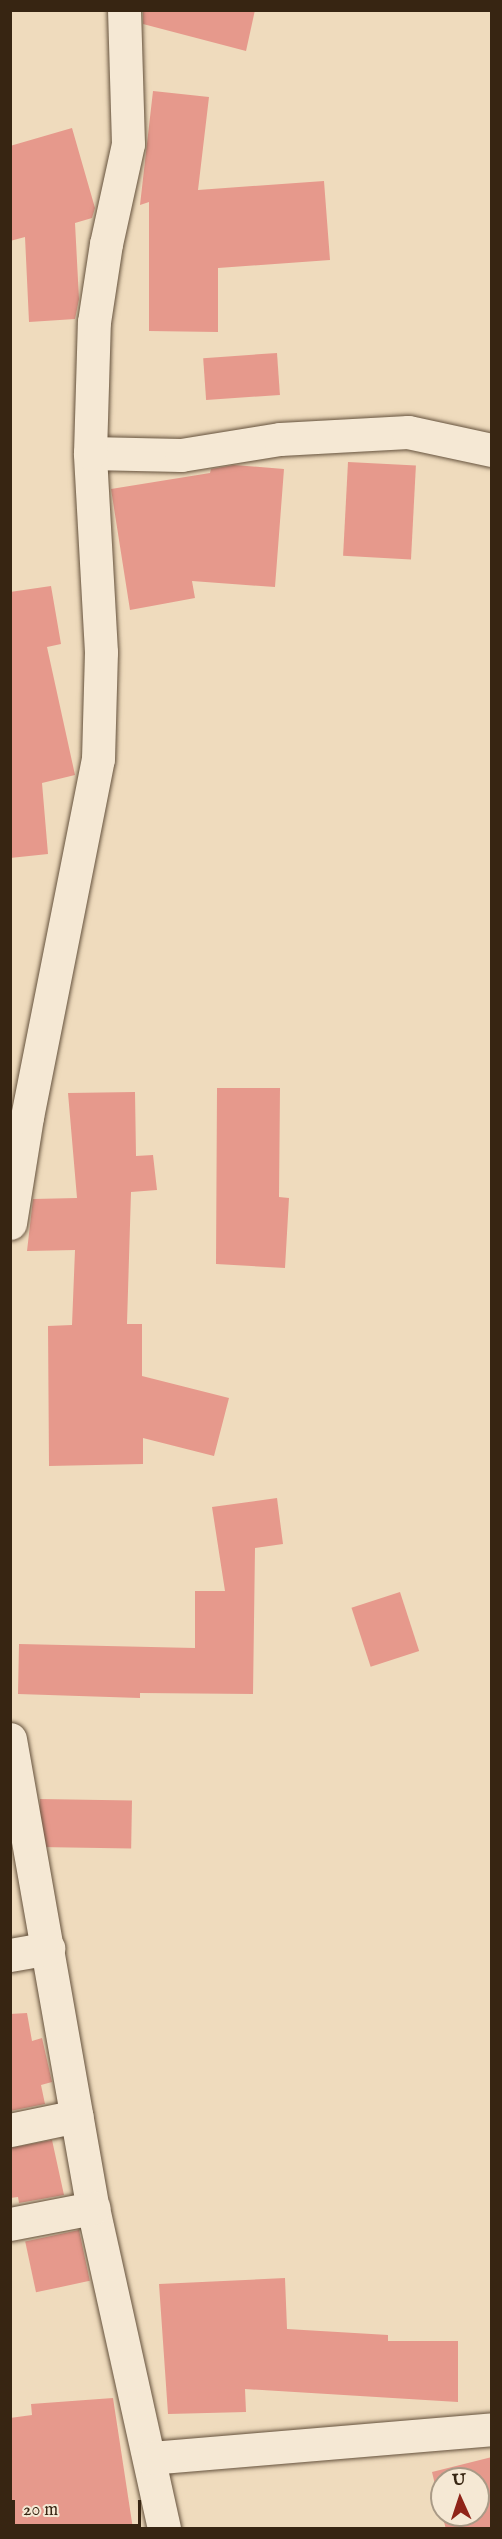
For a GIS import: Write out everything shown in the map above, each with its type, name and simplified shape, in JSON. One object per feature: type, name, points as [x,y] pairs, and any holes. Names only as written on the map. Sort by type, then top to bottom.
[{"type":"street","points":[[10,1223],[27,1117],[98,759],[102,663],[90,453],[94,322],[106,244],[128,144],[124,10]]},
{"type":"street","points":[[90,453],[181,454],[280,439],[408,432],[492,450]]},
{"type":"street","points":[[10,1739],[93,2208],[164,2529]]},
{"type":"street","points":[[10,1955],[48,1948]]},
{"type":"street","points":[[10,2130],[77,2116]]},
{"type":"street","points":[[10,2224],[93,2208]]},
{"type":"street","points":[[150,2458],[492,2429]]},
{"type":"building","points":[[143,10],[255,10],[246,51],[143,24]]},
{"type":"building","points":[[153,91],[209,97],[198,190],[324,181],[330,260],[218,268],[218,332],[149,331],[149,202],[140,205]]},
{"type":"building","points":[[72,128],[95,208],[92,218],[75,223],[79,299],[75,319],[29,322],[25,237],[10,241],[10,146]]},
{"type":"building","points":[[277,353],[280,395],[206,400],[203,358]]},
{"type":"building","points":[[348,462],[416,466],[411,559],[343,556]]},
{"type":"building","points":[[234,465],[284,469],[275,587],[192,581],[195,598],[130,610],[111,489],[210,473],[211,469]]},
{"type":"building","points":[[51,586],[61,644],[47,647],[75,775],[42,783],[48,854],[10,858],[10,592]]},
{"type":"building","points":[[217,1088],[280,1088],[279,1197],[289,1198],[285,1268],[216,1264]]},
{"type":"building","points":[[135,1092],[136,1156],[153,1155],[157,1190],[131,1192],[127,1324],[142,1324],[142,1376],[229,1398],[214,1456],[143,1438],[143,1464],[49,1466],[48,1326],[72,1325],[75,1250],[27,1251],[33,1199],[77,1198],[68,1093]]},
{"type":"building","points":[[277,1498],[283,1544],[255,1548],[253,1694],[140,1693],[140,1698],[18,1694],[19,1644],[195,1648],[195,1591],[225,1591],[212,1507]]},
{"type":"building","points":[[400,1592],[419,1651],[371,1667],[351,1608]]},
{"type":"building","points":[[40,1799],[132,1801],[131,1849],[39,1847]]},
{"type":"building","points":[[27,2013],[32,2041],[42,2038],[52,2082],[41,2085],[45,2104],[10,2111],[10,2014]]},
{"type":"building","points":[[52,2140],[64,2195],[19,2203],[18,2197],[10,2198],[10,2148]]},
{"type":"building","points":[[79,2230],[90,2281],[36,2292],[25,2241]]},
{"type":"building","points":[[285,2278],[287,2329],[388,2335],[388,2341],[458,2341],[458,2402],[245,2389],[246,2412],[168,2414],[159,2284]]},
{"type":"building","points":[[113,2398],[133,2529],[10,2529],[10,2418],[32,2415],[31,2404]]},
{"type":"building","points":[[492,2457],[492,2529],[446,2529],[445,2527],[490,2527],[490,2467],[452,2467]]}]
